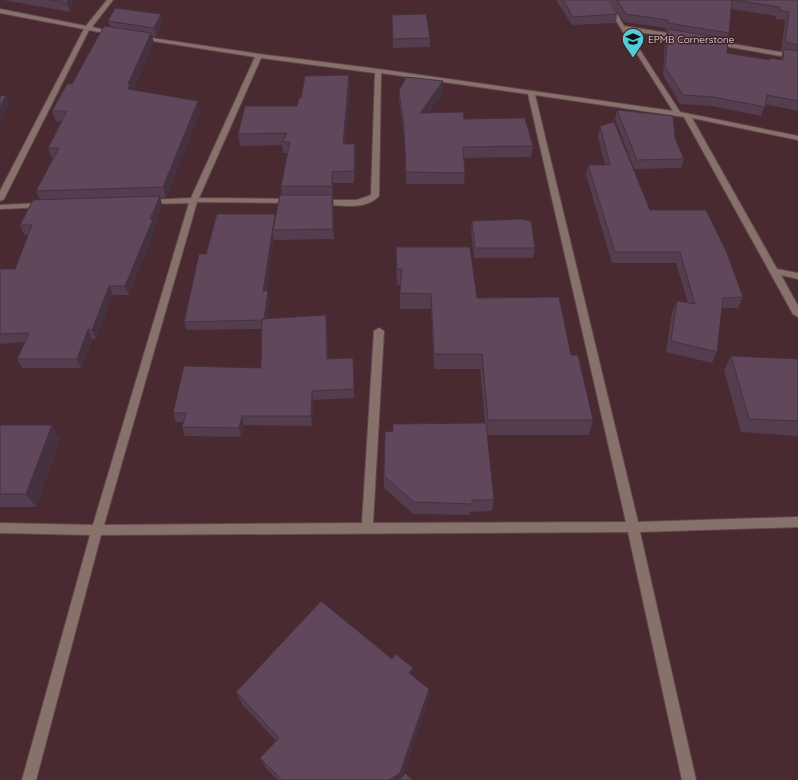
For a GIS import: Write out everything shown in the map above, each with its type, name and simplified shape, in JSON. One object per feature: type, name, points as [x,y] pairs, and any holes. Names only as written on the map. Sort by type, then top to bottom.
[{"type":"street","points":[[0,199],[86,29],[110,0]]},
{"type":"street","points":[[606,0],[678,114]]},
{"type":"street","points":[[0,11],[86,29],[118,34]]},
{"type":"street","points":[[622,27],[691,38]]},
{"type":"street","points":[[134,36],[259,56],[378,71],[687,115],[798,138]]},
{"type":"street","points":[[706,41],[798,56]]},
{"type":"street","points":[[30,780],[97,530],[194,200],[259,56]]},
{"type":"street","points":[[140,202],[194,200],[362,202],[371,200],[375,196],[378,71]]},
{"type":"street","points":[[531,93],[633,527],[689,780]]},
{"type":"street","points":[[687,115],[798,314]]},
{"type":"street","points":[[0,207],[47,205]]},
{"type":"street","points":[[774,271],[798,276]]},
{"type":"street","points":[[367,528],[378,331]]},
{"type":"street","points":[[0,528],[97,530],[633,527],[798,522]]},
{"type":"building","points":[[50,0],[68,0],[67,3]]},
{"type":"building","points":[[563,0],[608,0],[617,14],[573,17]]},
{"type":"building","points":[[617,0],[732,0],[729,33],[668,23],[668,20],[626,14]]},
{"type":"building","points":[[733,0],[798,0],[798,45],[785,42],[789,12],[779,10],[780,7]]},
{"type":"building","points":[[115,8],[161,14],[154,28],[108,21]]},
{"type":"building","points":[[426,14],[430,38],[393,39],[392,15]]},
{"type":"building","points":[[104,26],[151,33],[128,84],[130,84],[128,89],[198,101],[163,187],[36,191],[59,148],[48,148],[67,111],[52,111],[67,84],[72,84]]},
{"type":"building","points":[[668,29],[728,39],[727,53],[770,60],[770,58],[783,60],[784,49],[798,51],[798,101],[767,95],[765,107],[714,97],[683,95],[665,67]]},
{"type":"building","points":[[349,75],[343,144],[355,144],[354,171],[332,172],[332,186],[281,186],[290,142],[282,142],[287,133],[238,134],[245,106],[297,106],[299,98],[301,98],[305,76]]},
{"type":"building","points":[[406,77],[443,81],[420,113],[463,112],[464,119],[525,118],[533,146],[463,147],[465,173],[406,172],[404,127],[399,91]]},
{"type":"building","points":[[6,95],[0,108],[0,96]]},
{"type":"building","points":[[617,110],[673,116],[675,138],[684,159],[637,160]]},
{"type":"building","points":[[614,122],[650,210],[706,210],[727,253],[743,297],[723,298],[717,352],[671,341],[677,301],[695,304],[680,252],[615,252],[588,165],[610,165],[600,126]]},
{"type":"building","points":[[280,195],[332,195],[333,229],[273,230]]},
{"type":"building","points":[[160,196],[150,219],[153,219],[125,286],[109,286],[92,330],[88,329],[77,359],[17,359],[29,333],[0,334],[0,269],[15,269],[32,225],[20,225],[33,200]]},
{"type":"building","points":[[217,214],[275,214],[263,291],[268,291],[264,319],[262,320],[184,322],[199,254],[206,254]]},
{"type":"building","points":[[520,219],[531,221],[535,248],[475,248],[472,221]]},
{"type":"building","points":[[396,247],[470,247],[477,298],[559,297],[571,355],[578,355],[593,420],[488,420],[482,354],[434,354],[431,294],[400,293],[402,269],[397,269]]},
{"type":"building","points":[[326,315],[327,359],[353,358],[354,389],[312,391],[311,416],[242,416],[239,428],[182,427],[186,413],[173,413],[184,366],[261,368],[262,319]]},
{"type":"building","points":[[731,356],[798,359],[798,421],[749,419]]},
{"type":"building","points":[[486,423],[494,500],[472,500],[472,504],[414,502],[384,476],[385,432],[393,431],[393,424]]},
{"type":"building","points":[[0,425],[52,425],[26,494],[0,494]]},
{"type":"building","points":[[321,601],[392,659],[396,654],[413,668],[409,673],[429,689],[400,773],[389,780],[282,780],[260,758],[279,738],[236,692]]},
{"type":"building","points":[[405,773],[413,780],[400,780]]},
{"type":"place","name":"EPMB Cornerstone","points":[[633,58]]}]
